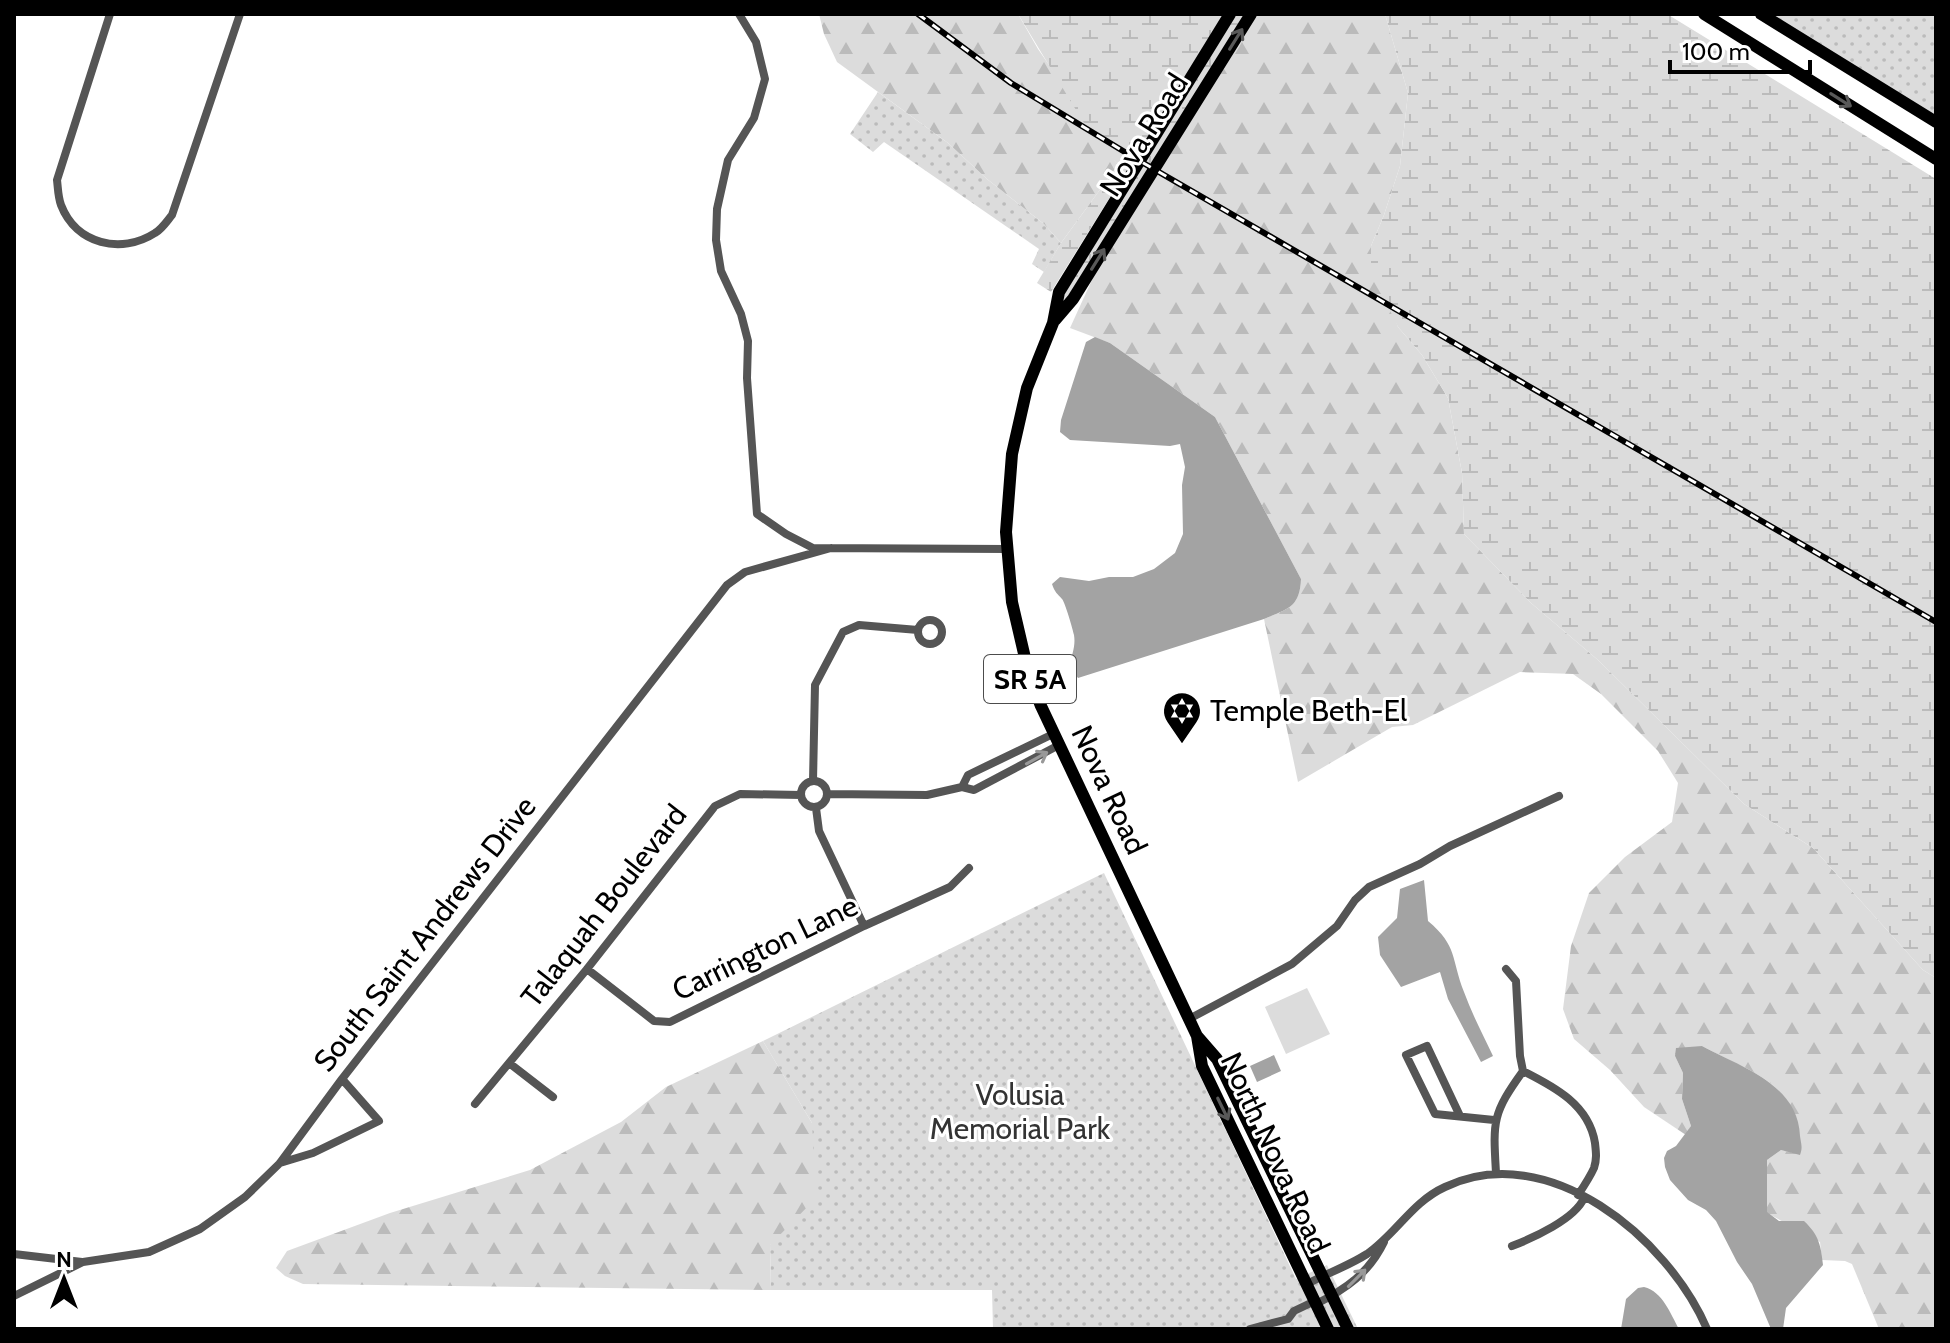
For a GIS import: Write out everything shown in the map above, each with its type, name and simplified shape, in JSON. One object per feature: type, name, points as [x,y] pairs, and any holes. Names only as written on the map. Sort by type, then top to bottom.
[{"type":"main road","name":"Nova Road","points":[[1197,1036],[1056,740],[1029,675],[1012,602],[1007,549],[1008,493],[1027,388],[1053,323],[1059,292],[1230,14]]},
{"type":"main road","name":"Nova Road","points":[[1053,323],[1073,299],[1251,14]]},
{"type":"main road","points":[[1704,14],[1936,159]]},
{"type":"main road","points":[[1761,14],[1936,122]]},
{"type":"main road","name":"North Nova Road","points":[[1197,1036],[1217,1059],[1348,1329]]},
{"type":"main road","name":"North Nova Road","points":[[1197,1036],[1202,1066],[1328,1329]]},
{"type":"street","points":[[110,14],[57,180],[61,204],[74,226],[92,240],[111,245],[138,242],[158,231],[172,215],[240,14]]},
{"type":"street","points":[[739,14],[756,42],[765,79],[754,118],[728,160],[717,209],[716,240],[721,271],[741,314],[748,341],[747,378],[757,514],[813,548],[1007,549]]},
{"type":"street","name":"South Saint Andrews Drive","points":[[14,1296],[83,1262],[149,1252],[200,1229],[245,1197],[280,1163],[727,585],[745,572],[831,548]]},
{"type":"street","points":[[813,781],[815,685],[843,632],[859,625],[918,630]]},
{"type":"street","points":[[962,787],[968,775],[1004,758],[1056,740]]},
{"type":"street","points":[[827,794],[927,795],[962,787],[974,790],[1011,772],[1056,740]]},
{"type":"street","points":[[1004,758],[1011,772]]},
{"type":"street","points":[[813,781],[823,785],[827,794],[825,802],[816,808],[804,803],[801,795],[806,784],[813,781]]},
{"type":"street","name":"Talaquah Boulevard","points":[[475,1104],[587,969],[715,806],[740,794],[801,795]]},
{"type":"street","points":[[1189,1019],[1292,964],[1337,926],[1355,900],[1369,887],[1559,796]]},
{"type":"street","points":[[816,808],[819,831],[864,926]]},
{"type":"street","name":"Carrington Lane","points":[[587,969],[654,1021],[670,1022],[950,887],[969,868]]},
{"type":"street","points":[[1496,1173],[1494,1120],[1523,1071],[1516,981],[1506,969]]},
{"type":"street","points":[[1460,1116],[1427,1046],[1406,1055],[1435,1114],[1494,1120]]},
{"type":"street","points":[[509,1063],[553,1097]]},
{"type":"street","points":[[1512,1246],[1530,1239],[1580,1208],[1581,1197],[1597,1156],[1592,1126],[1579,1108],[1557,1089],[1523,1071]]},
{"type":"street","points":[[280,1163],[313,1153],[379,1121],[342,1079]]},
{"type":"street","points":[[1307,1284],[1368,1253],[1426,1197],[1458,1181],[1496,1173],[1515,1173],[1550,1181],[1644,1237],[1665,1259],[1688,1292],[1707,1329]]},
{"type":"street","points":[[1250,1329],[1288,1319],[1294,1311],[1353,1284],[1378,1255],[1386,1238]]},
{"type":"street","points":[[14,1254],[83,1262]]},
{"type":"green space","points":[[819,14],[1018,14],[1038,49],[1118,165],[1061,243],[1044,224],[948,143],[837,62]]},
{"type":"green space","points":[[1018,14],[1224,14],[1051,292],[1037,283],[1061,243],[1118,165],[1082,120]]},
{"type":"green space","points":[[1235,14],[1245,14],[1066,300],[1062,298]]},
{"type":"green space","points":[[1257,14],[1385,14],[1408,93],[1400,166],[1371,246],[1398,327],[1422,355],[1448,398],[1462,473],[1464,534],[1531,603],[1598,660],[1744,804],[1813,848],[1923,970],[1936,978],[1936,1329],[1879,1329],[1852,1264],[1822,1260],[1820,1242],[1767,1213],[1767,1160],[1781,1150],[1800,1154],[1793,1111],[1772,1084],[1702,1046],[1675,1056],[1683,1073],[1682,1099],[1691,1126],[1686,1135],[1644,1107],[1610,1070],[1574,1039],[1563,1009],[1571,946],[1589,893],[1625,857],[1672,822],[1678,783],[1658,751],[1601,694],[1573,674],[1520,672],[1413,725],[1392,727],[1298,782],[1264,619],[1286,610],[1295,602],[1301,579],[1215,417],[1110,343],[1070,328],[1096,271]]},
{"type":"green space","points":[[1385,14],[1667,14],[1936,179],[1936,978],[1923,970],[1813,848],[1744,804],[1598,660],[1531,603],[1464,534],[1462,473],[1448,398],[1422,355],[1398,327],[1371,272],[1371,246],[1400,166],[1408,93]]},
{"type":"green space","points":[[1761,14],[1936,14],[1936,122]]},
{"type":"green space","points":[[878,92],[948,143],[1044,224],[1061,243],[1044,272],[1032,264],[1039,249],[884,142],[873,152],[850,134]]},
{"type":"green space","name":"Volusia Memorial Park","points":[[1104,873],[1296,1279],[1327,1265],[1358,1329],[993,1329],[992,1290],[771,1290],[770,1245],[812,1123],[763,1041]]},
{"type":"green space","points":[[1307,988],[1330,1034],[1286,1054],[1265,1007]]},
{"type":"green space","points":[[763,1041],[812,1123],[816,1198],[770,1245],[771,1290],[303,1284],[276,1268],[287,1251],[390,1213],[530,1170],[621,1122],[666,1087]]},
{"type":"shaded area","points":[[1095,337],[1110,343],[1215,417],[1301,579],[1295,602],[1279,613],[1078,678],[1071,661],[1074,635],[1063,601],[1052,584],[1060,577],[1089,581],[1133,577],[1154,569],[1175,553],[1183,534],[1182,485],[1185,467],[1180,444],[1070,440],[1060,432],[1086,342]]},
{"type":"shaded area","points":[[1424,880],[1428,921],[1449,946],[1467,1000],[1493,1056],[1481,1062],[1448,999],[1440,972],[1401,987],[1380,955],[1378,937],[1397,918],[1400,889]]},
{"type":"shaded area","points":[[1702,1046],[1765,1079],[1789,1103],[1797,1118],[1802,1146],[1800,1155],[1781,1150],[1767,1160],[1767,1212],[1779,1221],[1804,1221],[1818,1241],[1823,1265],[1786,1308],[1783,1329],[1771,1329],[1752,1284],[1716,1221],[1706,1210],[1688,1200],[1670,1180],[1665,1167],[1667,1151],[1676,1146],[1691,1126],[1682,1099],[1683,1073],[1675,1056],[1676,1048]]},
{"type":"shaded area","points":[[1274,1055],[1281,1071],[1257,1082],[1250,1066]]},
{"type":"shaded area","points":[[1644,1287],[1661,1298],[1679,1329],[1621,1329],[1626,1299],[1638,1288]]},
{"type":"railway","points":[[918,14],[1011,83],[1133,157],[1936,622]]},
{"type":"place","name":"Temple Beth-El","points":[[1182,745]]}]
